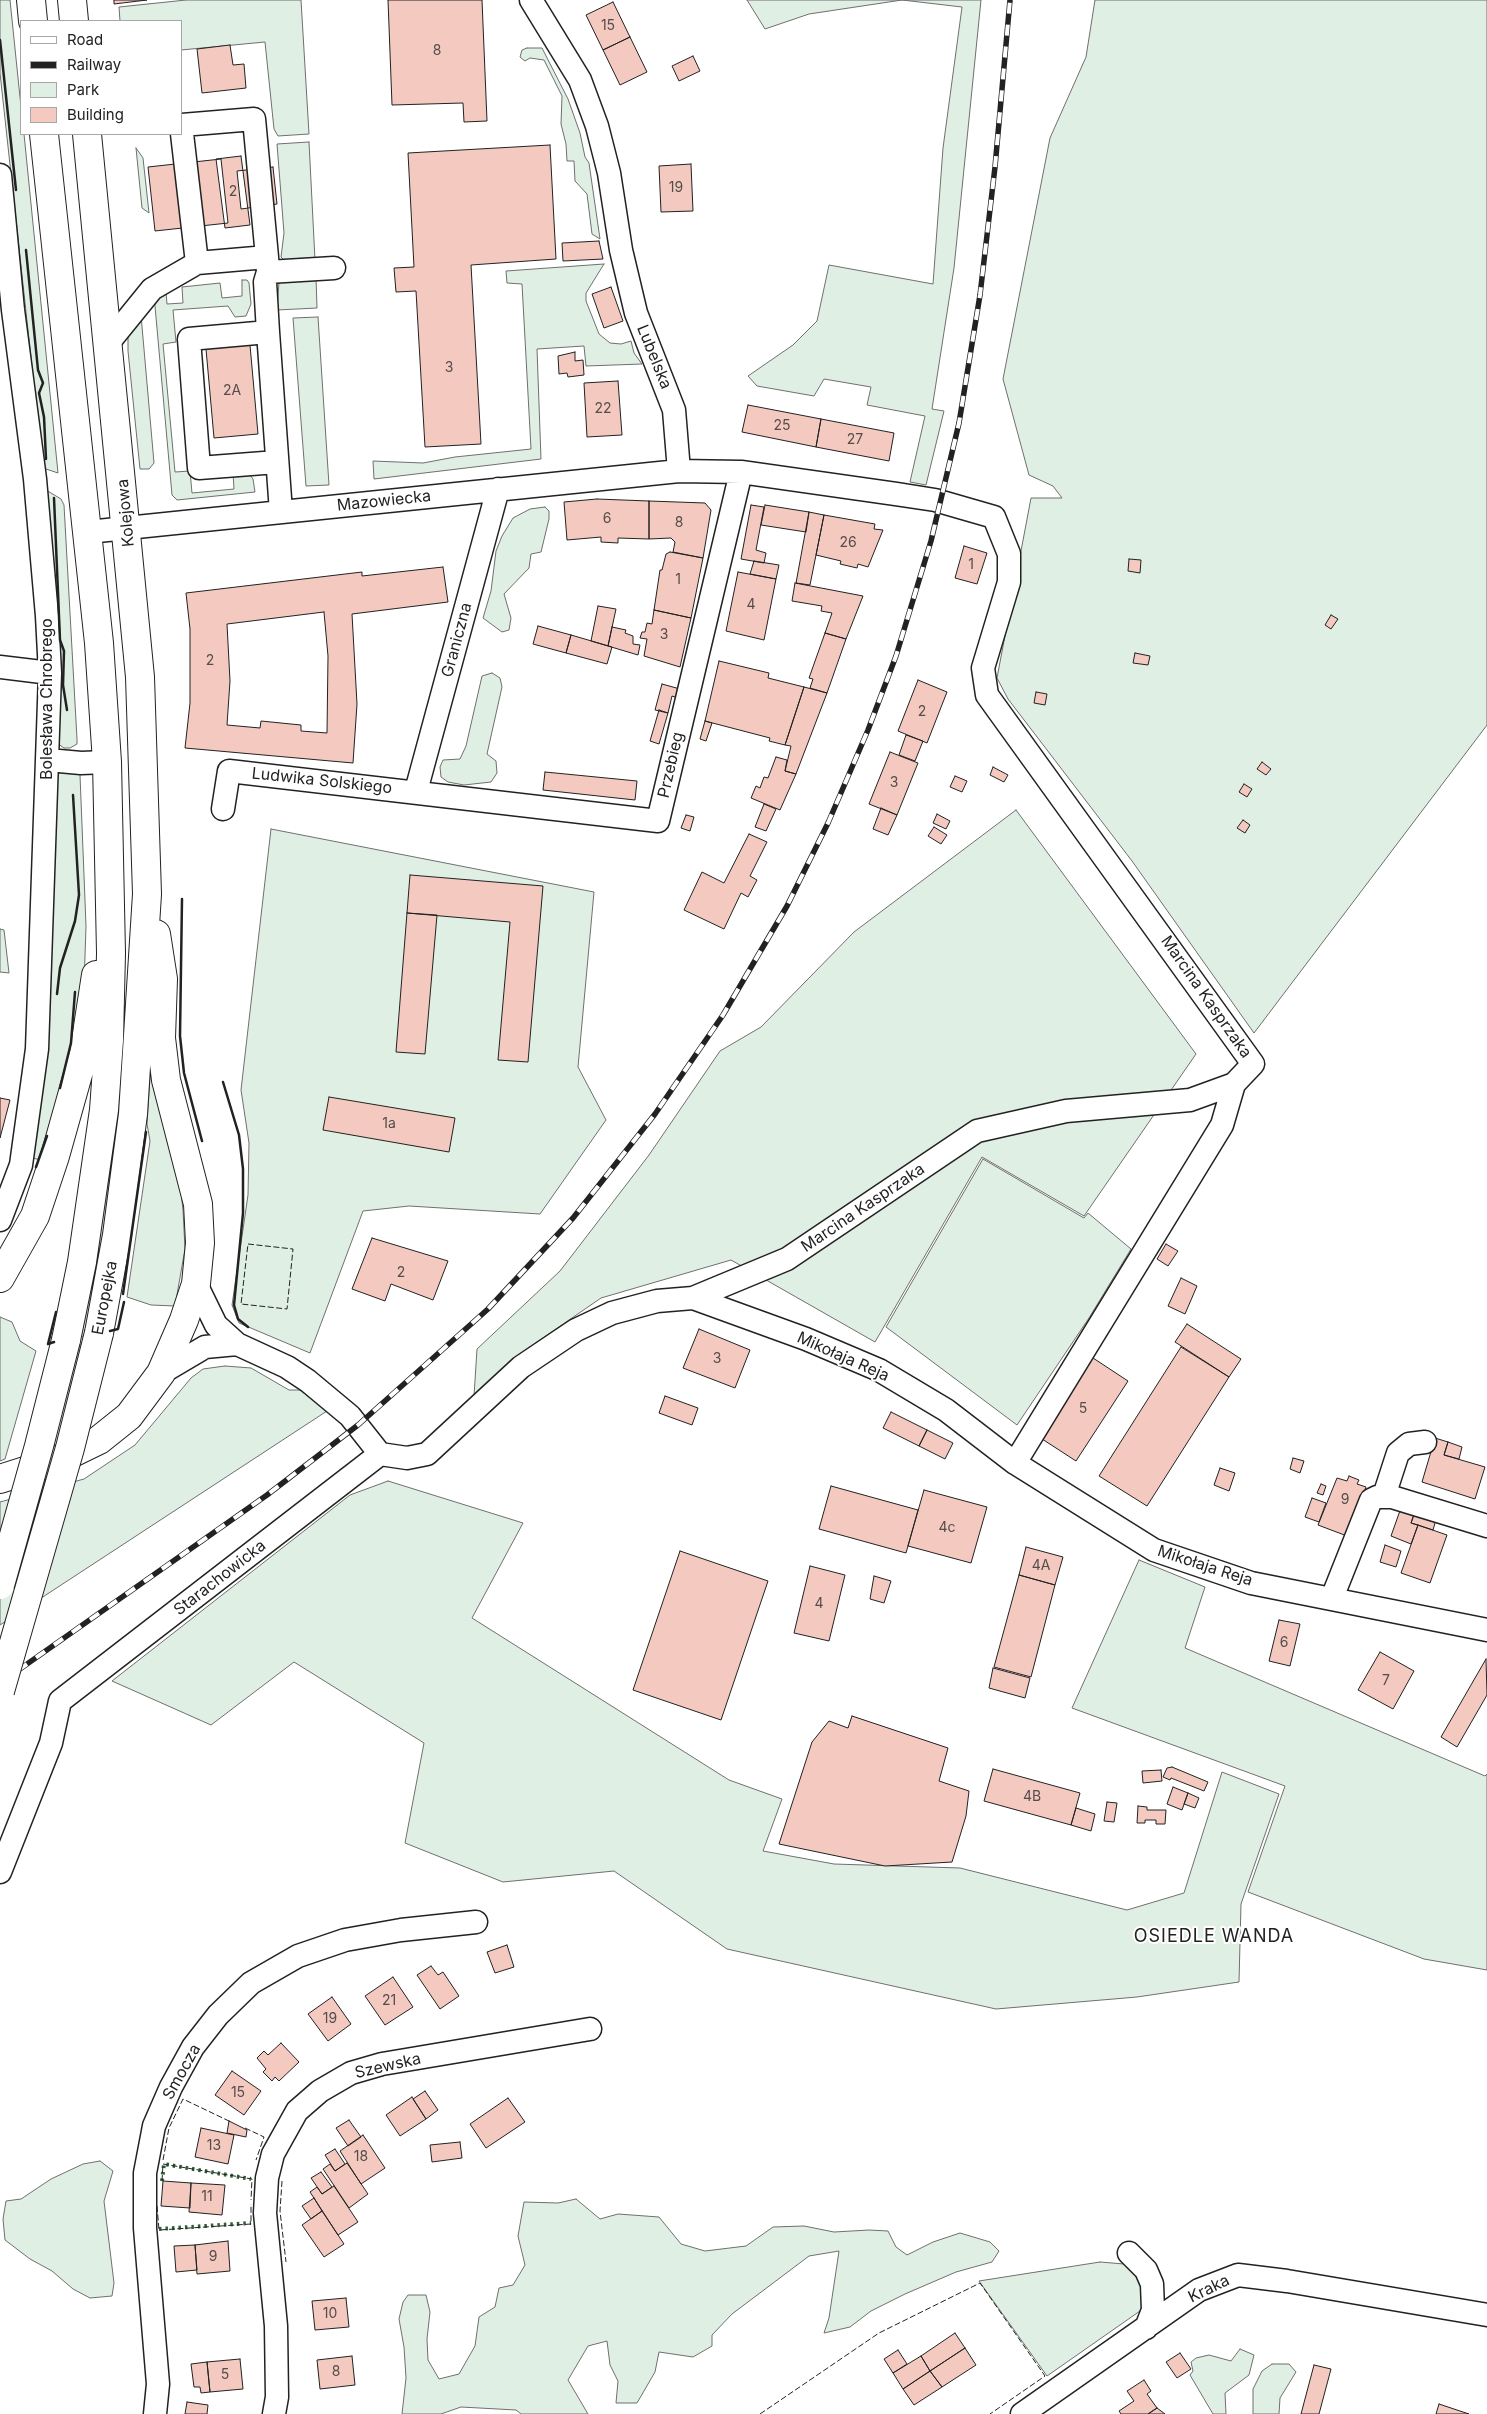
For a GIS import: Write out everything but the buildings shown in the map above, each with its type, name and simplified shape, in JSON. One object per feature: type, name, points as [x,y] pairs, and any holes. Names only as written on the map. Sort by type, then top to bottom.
[{"type":"main road","points":[[31,0],[33,20]]},
{"type":"main road","points":[[72,0],[74,20]]},
{"type":"main road","points":[[0,1278],[35,1216],[55,1156],[84,1053],[108,885],[107,762],[100,643],[44,135]]},
{"type":"main road","name":"Kolejowa","points":[[88,135],[140,677],[147,894]]},
{"type":"main road","name":"Europejka","points":[[0,1585],[40,1446],[66,1340],[84,1252],[104,1110],[109,1040],[111,953],[108,885]]},
{"type":"main road","points":[[0,1478],[56,1461],[99,1440],[129,1416],[161,1373],[184,1320],[196,1284],[200,1243],[198,1204],[166,1080],[161,1038],[163,979],[158,940],[147,894]]},
{"type":"main road","name":"Europejka","points":[[0,1691],[70,1448],[99,1333],[116,1243],[133,1114],[147,894]]},
{"type":"street","name":"Lubelska","points":[[532,0],[580,80],[597,126],[609,173],[621,250],[636,313],[674,410],[679,471]]},
{"type":"street","points":[[196,263],[182,125],[254,119],[268,264],[265,282],[281,512]]},
{"type":"street","name":"Bolesława Chrobrego","points":[[0,175],[7,309],[35,480],[50,672],[37,1049],[22,1165],[0,1220]]},
{"type":"street","points":[[109,342],[152,289],[196,263],[268,264],[334,268]]},
{"type":"street","points":[[268,332],[189,339],[199,468],[277,462]]},
{"type":"street","points":[[679,471],[741,472]]},
{"type":"street","name":"Mazowiecka","points":[[88,532],[679,471]]},
{"type":"street","name":"Marcina Kasprzaka","points":[[693,1298],[787,1259],[977,1131],[1066,1111],[1190,1100],[1234,1084],[1253,1064],[987,695],[983,668],[1009,582],[1009,554],[994,517],[941,502],[741,472]]},
{"type":"street","name":"Przebieg","points":[[416,791],[658,821],[741,472]]},
{"type":"street","name":"Graniczna","points":[[416,791],[498,490]]},
{"type":"street","points":[[0,667],[50,672]]},
{"type":"street","points":[[48,760],[81,763],[107,762]]},
{"type":"street","name":"Ludwika Solskiego","points":[[223,809],[229,771],[416,791]]},
{"type":"street","points":[[1014,1463],[1222,1125],[1234,1084]]},
{"type":"street","points":[[196,1284],[216,1325],[237,1344],[287,1366],[308,1381],[350,1416],[380,1454]]},
{"type":"street","name":"Mikołaja Reja","points":[[380,1454],[406,1458],[427,1454],[521,1367],[576,1330],[612,1313],[657,1302],[693,1298],[806,1339],[879,1370],[946,1410],[1014,1463],[1154,1550],[1250,1583],[1487,1630]]},
{"type":"street","points":[[161,1373],[205,1347],[237,1344]]},
{"type":"street","points":[[1384,1496],[1398,1452],[1409,1444],[1425,1442]]},
{"type":"street","name":"Starachowicka","points":[[0,1872],[50,1743],[60,1701],[380,1454]]},
{"type":"street","points":[[1332,1598],[1371,1500],[1384,1496],[1487,1526]]},
{"type":"street","name":"Smocza","points":[[155,2414],[158,2384],[145,2228],[145,2173],[154,2126],[171,2087],[193,2047],[218,2015],[251,1983],[298,1956],[345,1940],[401,1930],[476,1922]]},
{"type":"street","name":"Szewska","points":[[274,2414],[277,2397],[276,2326],[265,2213],[267,2178],[273,2154],[297,2111],[320,2092],[351,2073],[392,2063],[590,2030]]},
{"type":"street","points":[[1129,2253],[1146,2270],[1152,2284],[1152,2310],[1146,2328]]},
{"type":"street","name":"Kraka","points":[[1022,2414],[1199,2290],[1238,2275],[1287,2281],[1487,2315]]},
{"type":"green space","points":[[0,0],[10,0],[20,97],[20,135],[24,135],[58,473],[43,468],[0,73]]},
{"type":"green space","points":[[186,0],[301,0],[309,134],[278,136],[274,129],[265,42],[182,50],[182,20],[120,20],[119,7]]},
{"type":"green space","points":[[747,0],[902,0],[809,14],[765,29]]},
{"type":"green space","points":[[902,0],[981,0],[954,268],[932,409],[944,411],[926,485],[910,482],[925,416],[867,405],[871,387],[824,379],[814,396],[757,386],[748,376],[793,345],[817,321],[829,265],[933,284],[943,148],[962,7]]},
{"type":"green space","points":[[1095,0],[1487,0],[1487,725],[1254,1033],[1132,861],[1008,699],[997,678],[1031,498],[1062,498],[1053,486],[1029,475],[1003,379],[1050,138],[1086,57]]},
{"type":"green space","points":[[542,48],[568,99],[580,133],[585,157],[589,163],[600,239],[592,234],[587,194],[575,181],[574,161],[567,161],[566,144],[561,124],[562,96],[544,60],[530,58],[525,61],[520,57],[522,50]]},
{"type":"green space","points":[[309,142],[315,260],[285,261],[281,257],[284,233],[277,144]]},
{"type":"green space","points":[[136,148],[143,158],[149,213],[142,208]]},
{"type":"green space","points":[[604,264],[586,293],[586,301],[599,334],[610,343],[621,344],[631,341],[634,353],[642,364],[586,366],[584,346],[537,349],[541,459],[374,479],[373,461],[423,463],[455,457],[531,449],[522,284],[507,283],[506,271]]},
{"type":"green space","points":[[316,277],[317,308],[277,310],[279,282]]},
{"type":"green space","points":[[242,280],[247,280],[249,283],[251,304],[246,316],[235,317],[228,306],[173,310],[176,342],[163,344],[175,472],[190,471],[192,493],[234,489],[233,473],[250,475],[253,479],[255,492],[177,500],[172,495],[154,295],[166,292],[167,304],[183,303],[182,287],[220,283],[222,298],[242,296]]},
{"type":"green space","points":[[141,315],[154,463],[149,469],[140,469],[128,351],[128,334]]},
{"type":"green space","points":[[318,317],[329,485],[306,486],[293,318]]},
{"type":"green space","points":[[46,490],[61,499],[64,505],[77,739],[77,744],[70,748],[64,748],[57,743]]},
{"type":"green space","points":[[545,507],[549,511],[549,519],[541,552],[531,554],[529,568],[504,594],[511,618],[509,630],[502,632],[483,618],[491,591],[496,551],[502,536],[513,518],[530,509]]},
{"type":"green space","points":[[492,673],[500,678],[502,687],[487,754],[496,761],[497,773],[491,782],[464,785],[448,782],[441,777],[440,767],[443,760],[460,759],[466,746],[482,676]]},
{"type":"green space","points":[[55,769],[74,769],[80,775],[86,926],[84,986],[78,1036],[41,1160],[28,1157]]},
{"type":"green space","points":[[1016,810],[1196,1054],[1084,1216],[982,1157],[875,1342],[731,1260],[601,1298],[518,1355],[474,1396],[477,1349],[560,1271],[649,1155],[720,1051],[761,1027],[854,932]]},
{"type":"green space","points":[[271,829],[594,892],[578,1067],[606,1120],[540,1214],[409,1206],[363,1211],[310,1353],[239,1323],[232,1305],[248,1195],[249,1143],[241,1090]]},
{"type":"green space","points":[[0,929],[4,930],[9,973],[0,972]]},
{"type":"green space","points":[[121,1050],[125,1050],[121,1134],[87,1335],[80,1337]]},
{"type":"green space","points":[[151,1062],[181,1192],[183,1210],[185,1249],[175,1306],[151,1305],[127,1297],[150,1141],[147,1124]]},
{"type":"green space","points":[[983,1159],[1084,1218],[1088,1213],[1131,1249],[1089,1318],[1017,1425],[886,1327]]},
{"type":"green space","points":[[0,1317],[12,1322],[20,1341],[36,1351],[5,1459],[0,1461]]},
{"type":"green space","points":[[225,1366],[251,1368],[289,1390],[300,1390],[327,1411],[0,1625],[0,1502],[84,1479],[135,1445],[191,1378],[203,1369]]},
{"type":"green space","points":[[388,1481],[523,1523],[472,1618],[729,1780],[782,1799],[763,1851],[834,1864],[960,1868],[1127,1910],[1184,1893],[1222,1772],[1279,1794],[1241,1904],[1239,1982],[1137,1997],[996,2009],[727,1949],[614,1871],[503,1882],[405,1843],[424,1743],[294,1662],[211,1725],[112,1681],[350,1495]]},
{"type":"green space","points":[[1139,1560],[1205,1587],[1185,1648],[1485,1776],[1487,1774],[1487,1970],[1424,1959],[1248,1892],[1285,1786],[1072,1708]]},
{"type":"green space","points":[[100,2161],[113,2171],[104,2201],[114,2283],[112,2296],[90,2298],[73,2289],[52,2271],[30,2259],[5,2240],[3,2219],[6,2201],[21,2199],[51,2179],[83,2164]]},
{"type":"green space","points":[[576,2199],[600,2219],[618,2214],[659,2217],[681,2244],[705,2251],[746,2246],[773,2227],[804,2226],[834,2232],[888,2231],[896,2247],[907,2255],[933,2242],[960,2233],[990,2242],[999,2251],[992,2262],[956,2272],[871,2311],[850,2327],[824,2333],[829,2318],[839,2251],[809,2256],[732,2314],[712,2335],[712,2346],[693,2357],[659,2352],[655,2372],[637,2403],[616,2403],[618,2381],[610,2365],[607,2341],[588,2346],[568,2380],[588,2414],[521,2414],[516,2410],[461,2407],[441,2414],[402,2414],[406,2378],[404,2347],[399,2319],[403,2302],[408,2295],[426,2295],[430,2312],[427,2339],[428,2360],[439,2379],[459,2374],[475,2346],[479,2317],[495,2307],[499,2288],[513,2285],[525,2265],[518,2236],[524,2202],[558,2203]]},
{"type":"green space","points":[[1100,2262],[1124,2264],[1142,2283],[1144,2301],[1140,2311],[1047,2376],[979,2281]]},
{"type":"green space","points":[[1240,2349],[1254,2355],[1249,2375],[1225,2393],[1226,2414],[1213,2414],[1190,2375],[1193,2371],[1191,2362],[1196,2358],[1209,2355],[1231,2361]]},
{"type":"green space","points":[[1272,2364],[1289,2364],[1296,2372],[1280,2398],[1279,2414],[1253,2414],[1253,2389],[1262,2371]]},
{"type":"railway","points":[[0,1683],[267,1495],[358,1425],[488,1309],[573,1218],[655,1114],[723,1015],[787,906],[828,823],[868,730],[896,656],[931,541],[959,423],[980,295],[995,167],[1010,0]]},
{"type":"hedge","points":[[162,2181],[164,2164],[251,2179]]},
{"type":"hedge","points":[[159,2229],[251,2223]]},
{"type":"fence","points":[[248,1244],[293,1249],[287,1309],[241,1304],[248,1244]]},
{"type":"fence","points":[[163,2160],[169,2128],[183,2099],[231,2122]]},
{"type":"fence","points":[[245,2128],[264,2137],[256,2160]]},
{"type":"fence","points":[[162,2181],[163,2164],[252,2179],[251,2200]]},
{"type":"fence","points":[[282,2181],[280,2211],[286,2262]]},
{"type":"fence","points":[[157,2206],[159,2230],[251,2224],[251,2204]]},
{"type":"fence","points":[[760,2414],[879,2333],[980,2283],[1045,2376],[990,2414]]},
{"type":"wall","points":[[0,40],[16,190]]},
{"type":"wall","points":[[26,250],[38,370],[43,383],[39,393],[44,417],[46,459]]},
{"type":"wall","points":[[54,498],[60,640],[64,651],[63,685],[67,710]]},
{"type":"wall","points":[[57,994],[60,968],[75,921],[79,895],[73,795]]},
{"type":"wall","points":[[182,899],[180,1036],[184,1073],[202,1141]]},
{"type":"wall","points":[[60,1088],[71,1043],[75,992]]},
{"type":"wall","points":[[223,1082],[239,1135],[243,1169],[243,1213],[234,1305],[238,1319],[248,1327]]},
{"type":"wall","points":[[123,1294],[146,1132]]},
{"type":"wall","points":[[36,1167],[47,1136]]},
{"type":"wall","points":[[110,1331],[118,1329],[124,1302]]},
{"type":"wall","points":[[54,1342],[48,1344],[56,1312]]},
{"type":"district","name":"OSIEDLE WANDA","points":[[1214,1937]]}]
